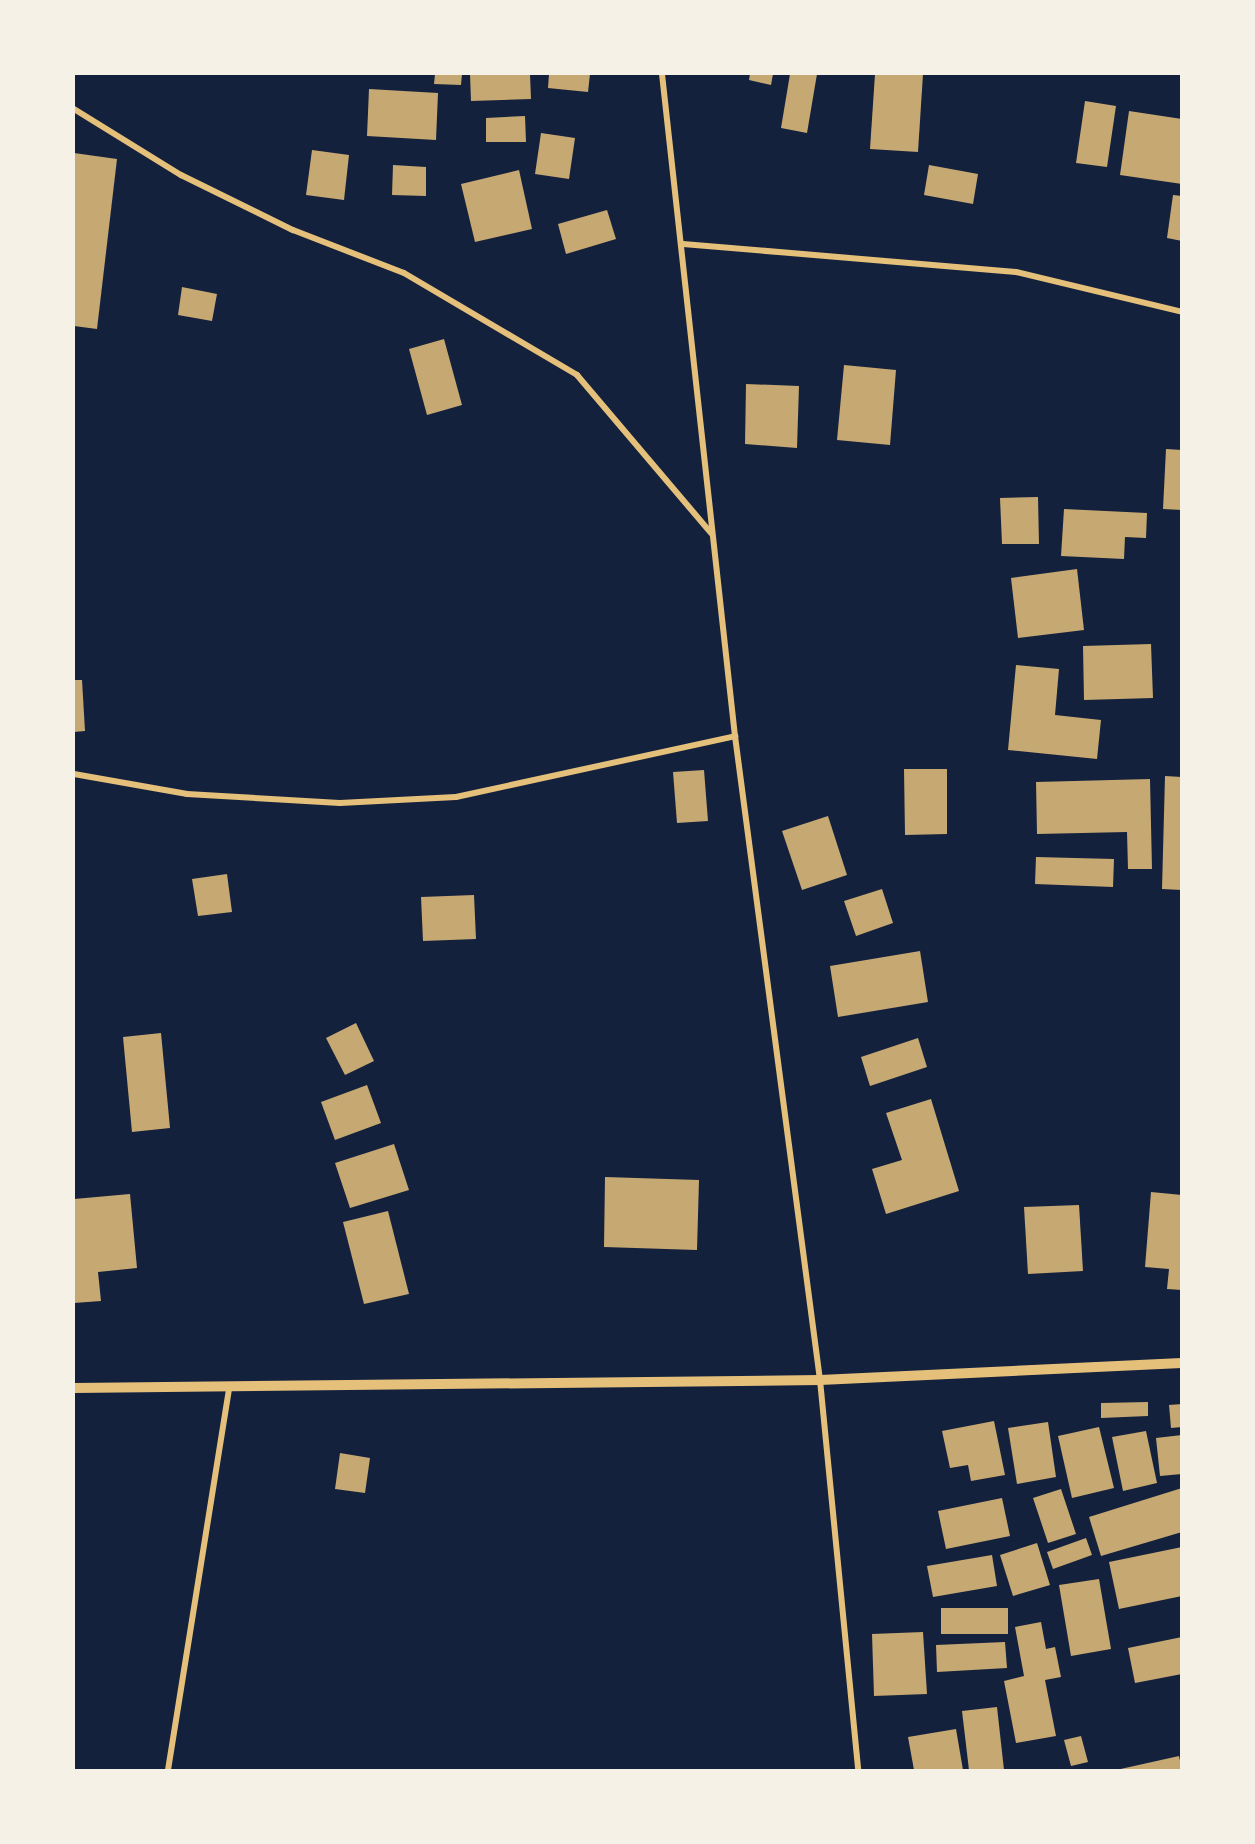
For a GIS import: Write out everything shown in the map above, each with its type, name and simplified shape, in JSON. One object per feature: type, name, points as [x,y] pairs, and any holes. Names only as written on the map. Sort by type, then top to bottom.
[{"type":"street","points":[[662,74],[683,244],[735,736],[820,1380],[858,1770]]},
{"type":"street","points":[[74,109],[181,176],[293,230],[404,273],[576,375],[712,533]]},
{"type":"street","points":[[683,244],[1016,272],[1182,312]]},
{"type":"street","points":[[74,774],[187,794],[269,799],[340,803],[456,797],[735,736]]},
{"type":"street","points":[[74,1388],[820,1380],[1182,1363]]},
{"type":"street","points":[[168,1770],[229,1388]]},
{"type":"building","points":[[435,74],[462,74],[461,85],[434,84]]},
{"type":"building","points":[[470,74],[530,74],[531,99],[471,101]]},
{"type":"building","points":[[549,74],[590,74],[588,92],[548,88]]},
{"type":"building","points":[[750,74],[773,74],[771,85],[749,80]]},
{"type":"building","points":[[790,74],[817,74],[807,133],[781,128]]},
{"type":"building","points":[[875,74],[923,74],[918,152],[870,149]]},
{"type":"building","points":[[369,89],[438,93],[436,140],[367,136]]},
{"type":"building","points":[[1085,101],[1116,106],[1107,167],[1076,163]]},
{"type":"building","points":[[1129,111],[1182,119],[1182,184],[1120,175]]},
{"type":"building","points":[[525,116],[526,142],[486,142],[486,118]]},
{"type":"building","points":[[541,133],[575,138],[569,179],[535,174]]},
{"type":"building","points":[[312,150],[349,155],[344,200],[306,195]]},
{"type":"building","points":[[74,153],[117,159],[97,329],[74,326]]},
{"type":"building","points":[[393,165],[426,167],[426,196],[392,195]]},
{"type":"building","points":[[929,165],[978,174],[973,204],[924,195]]},
{"type":"building","points":[[519,170],[532,229],[475,242],[461,184]]},
{"type":"building","points":[[1173,195],[1182,196],[1182,241],[1167,238]]},
{"type":"building","points":[[607,210],[616,239],[566,254],[558,224]]},
{"type":"building","points":[[182,287],[217,294],[212,321],[178,315]]},
{"type":"building","points":[[444,339],[462,405],[427,415],[409,349]]},
{"type":"building","points":[[844,365],[896,370],[890,445],[837,440]]},
{"type":"building","points":[[746,384],[799,386],[797,448],[745,444]]},
{"type":"building","points":[[1166,449],[1182,450],[1182,510],[1163,509]]},
{"type":"building","points":[[1038,497],[1039,544],[1002,544],[1000,498]]},
{"type":"building","points":[[1064,509],[1147,513],[1146,538],[1125,537],[1124,559],[1061,556]]},
{"type":"building","points":[[1077,569],[1084,630],[1018,638],[1011,578]]},
{"type":"building","points":[[1151,644],[1153,698],[1084,700],[1083,646]]},
{"type":"building","points":[[1016,665],[1059,669],[1055,715],[1101,720],[1097,759],[1008,750]]},
{"type":"building","points":[[74,680],[82,680],[85,731],[74,732]]},
{"type":"building","points":[[904,769],[947,769],[947,834],[905,835]]},
{"type":"building","points":[[704,770],[708,821],[677,823],[673,772]]},
{"type":"building","points":[[1165,776],[1182,777],[1182,890],[1162,889]]},
{"type":"building","points":[[1150,779],[1152,869],[1128,869],[1127,832],[1037,834],[1036,782]]},
{"type":"building","points":[[828,816],[847,875],[802,890],[782,831]]},
{"type":"building","points":[[1036,857],[1114,859],[1113,887],[1035,884]]},
{"type":"building","points":[[227,874],[232,912],[198,916],[192,879]]},
{"type":"building","points":[[882,889],[893,923],[856,936],[844,901]]},
{"type":"building","points":[[474,895],[476,939],[423,941],[421,897]]},
{"type":"building","points":[[920,951],[928,1002],[838,1017],[830,966]]},
{"type":"building","points":[[356,1023],[374,1061],[345,1075],[326,1038]]},
{"type":"building","points":[[161,1033],[170,1128],[132,1132],[123,1037]]},
{"type":"building","points":[[918,1038],[927,1067],[870,1086],[861,1057]]},
{"type":"building","points":[[367,1085],[381,1123],[335,1140],[321,1102]]},
{"type":"building","points":[[931,1099],[959,1191],[886,1214],[872,1169],[902,1160],[886,1113]]},
{"type":"building","points":[[394,1144],[409,1190],[350,1208],[335,1163]]},
{"type":"building","points":[[605,1177],[699,1180],[697,1250],[604,1247]]},
{"type":"building","points":[[1151,1192],[1182,1195],[1182,1290],[1167,1289],[1169,1269],[1145,1267]]},
{"type":"building","points":[[130,1194],[137,1268],[98,1272],[101,1301],[74,1303],[74,1199]]},
{"type":"building","points":[[1079,1205],[1083,1271],[1028,1274],[1024,1207]]},
{"type":"building","points":[[388,1211],[409,1294],[364,1304],[343,1222]]},
{"type":"building","points":[[1148,1402],[1148,1416],[1101,1418],[1101,1403]]},
{"type":"building","points":[[1182,1404],[1182,1427],[1171,1428],[1169,1405]]},
{"type":"building","points":[[994,1421],[1005,1475],[971,1481],[968,1465],[950,1468],[942,1431]]},
{"type":"building","points":[[1048,1422],[1056,1477],[1017,1484],[1008,1428]]},
{"type":"building","points":[[1099,1427],[1114,1488],[1072,1498],[1058,1436]]},
{"type":"building","points":[[1146,1431],[1157,1483],[1123,1491],[1112,1437]]},
{"type":"building","points":[[1182,1435],[1182,1474],[1160,1476],[1156,1438]]},
{"type":"building","points":[[340,1453],[370,1458],[365,1493],[335,1489]]},
{"type":"building","points":[[1182,1488],[1182,1532],[1101,1556],[1089,1517]]},
{"type":"building","points":[[1061,1489],[1076,1534],[1048,1543],[1033,1498]]},
{"type":"building","points":[[1002,1498],[1010,1536],[946,1549],[938,1511]]},
{"type":"building","points":[[1086,1538],[1092,1555],[1053,1569],[1047,1552]]},
{"type":"building","points":[[1037,1543],[1050,1585],[1013,1596],[1000,1555]]},
{"type":"building","points":[[1182,1547],[1182,1596],[1119,1609],[1109,1562]]},
{"type":"building","points":[[992,1555],[997,1586],[933,1597],[927,1566]]},
{"type":"building","points":[[1099,1579],[1111,1649],[1071,1656],[1059,1585]]},
{"type":"building","points":[[941,1608],[1008,1608],[1008,1634],[941,1634]]},
{"type":"building","points":[[1041,1622],[1046,1649],[1055,1647],[1061,1677],[1045,1680],[1056,1736],[1016,1743],[1004,1681],[1024,1676],[1015,1627]]},
{"type":"building","points":[[923,1632],[927,1694],[874,1696],[872,1634]]},
{"type":"building","points":[[1182,1637],[1182,1674],[1135,1683],[1128,1648]]},
{"type":"building","points":[[1005,1642],[1007,1668],[937,1672],[936,1645]]},
{"type":"building","points":[[997,1707],[1004,1770],[969,1770],[962,1711]]},
{"type":"building","points":[[956,1729],[963,1770],[914,1770],[908,1737]]},
{"type":"building","points":[[1081,1736],[1088,1762],[1071,1766],[1064,1740]]},
{"type":"building","points":[[1179,1756],[1182,1770],[1116,1770]]}]
